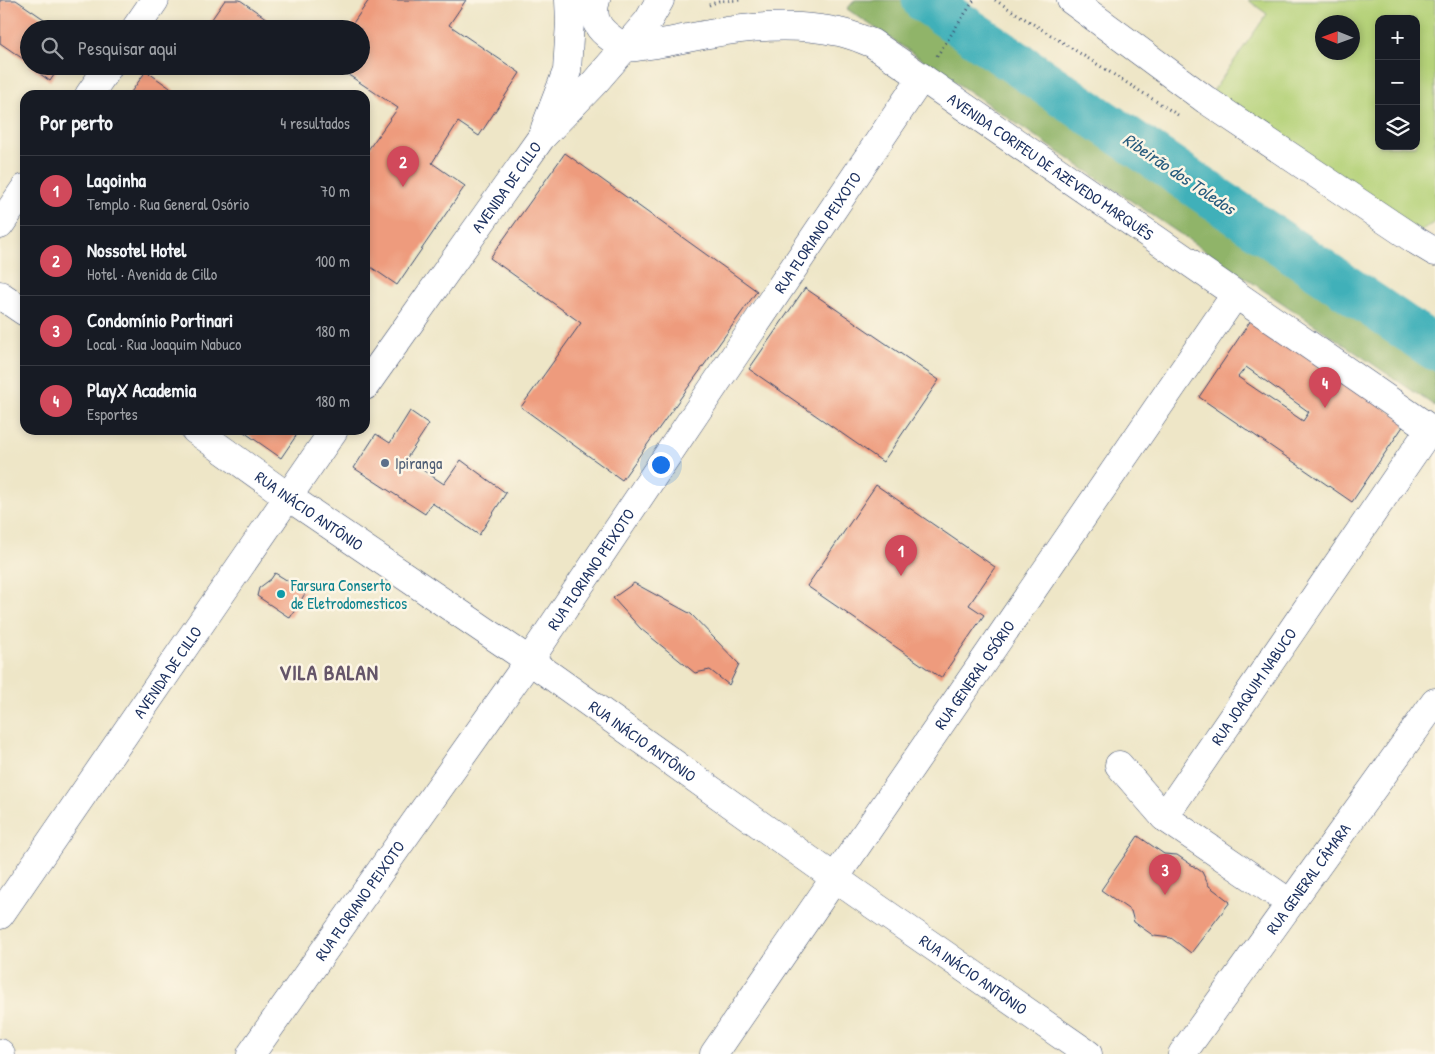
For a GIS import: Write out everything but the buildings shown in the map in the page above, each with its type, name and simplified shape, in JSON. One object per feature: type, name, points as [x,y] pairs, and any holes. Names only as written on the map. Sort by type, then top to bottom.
[{"type":"street","points":[[141,20],[155,0]]},
{"type":"street","points":[[541,138],[567,71],[570,22],[569,0]]},
{"type":"street","points":[[596,0],[593,8],[597,25],[609,37],[625,48]]},
{"type":"street","name":"AVENIDA DE CILLO","points":[[370,379],[541,138],[625,48],[648,21],[660,0]]},
{"type":"street","points":[[1071,0],[1206,100],[1435,252]]},
{"type":"street","name":"AVENIDA CORIFEU DE AZEVEDO MARQUÊS","points":[[625,48],[652,46],[748,28],[785,26],[840,32],[872,43],[1433,431]]},
{"type":"street","points":[[92,90],[103,75]]},
{"type":"street","name":"RUA FLORIANO PEIXOTO","points":[[251,1054],[529,661],[922,77]]},
{"type":"street","points":[[0,225],[20,195]]},
{"type":"street","points":[[0,295],[20,309]]},
{"type":"street","name":"RUA GENERAL OSÓRIO","points":[[714,1054],[1235,295]]},
{"type":"street","name":"RUA JOAQUIM NABUCO","points":[[1164,817],[1433,431]]},
{"type":"street","name":"RUA INÁCIO ANTÔNIO","points":[[202,435],[287,496],[529,661],[835,878],[1088,1054]]},
{"type":"street","name":"AVENIDA DE CILLO","points":[[0,914],[330,435]]},
{"type":"street","name":"RUA GENERAL CÂMARA","points":[[1182,1054],[1435,702]]},
{"type":"street","points":[[1119,765],[1164,817],[1290,903]]},
{"type":"path","points":[[945,44],[974,0]]},
{"type":"green space","points":[[855,0],[924,0],[1435,348],[1435,406],[847,9]]},
{"type":"green space","points":[[1248,0],[1435,0],[1435,222],[1417,233],[1213,91],[1267,14]]},
{"type":"waterway","name":"Ribeirão dos Toledos","points":[[924,0],[1435,348]]},
{"type":"place","name":"Nossotel Hotel","points":[[403,187]]},
{"type":"place","name":"PlayX Academia","points":[[1325,408]]},
{"type":"place","name":"Ipiranga","points":[[385,463]]},
{"type":"place","name":"Lagoinha","points":[[901,576]]},
{"type":"place","name":"Farsura Conserto de Eletrodomesticos","points":[[281,594]]},
{"type":"place","name":"Condomínio Portinari","points":[[1165,895]]},
{"type":"district","name":"VILA BALAN","points":[[329,673]]}]
